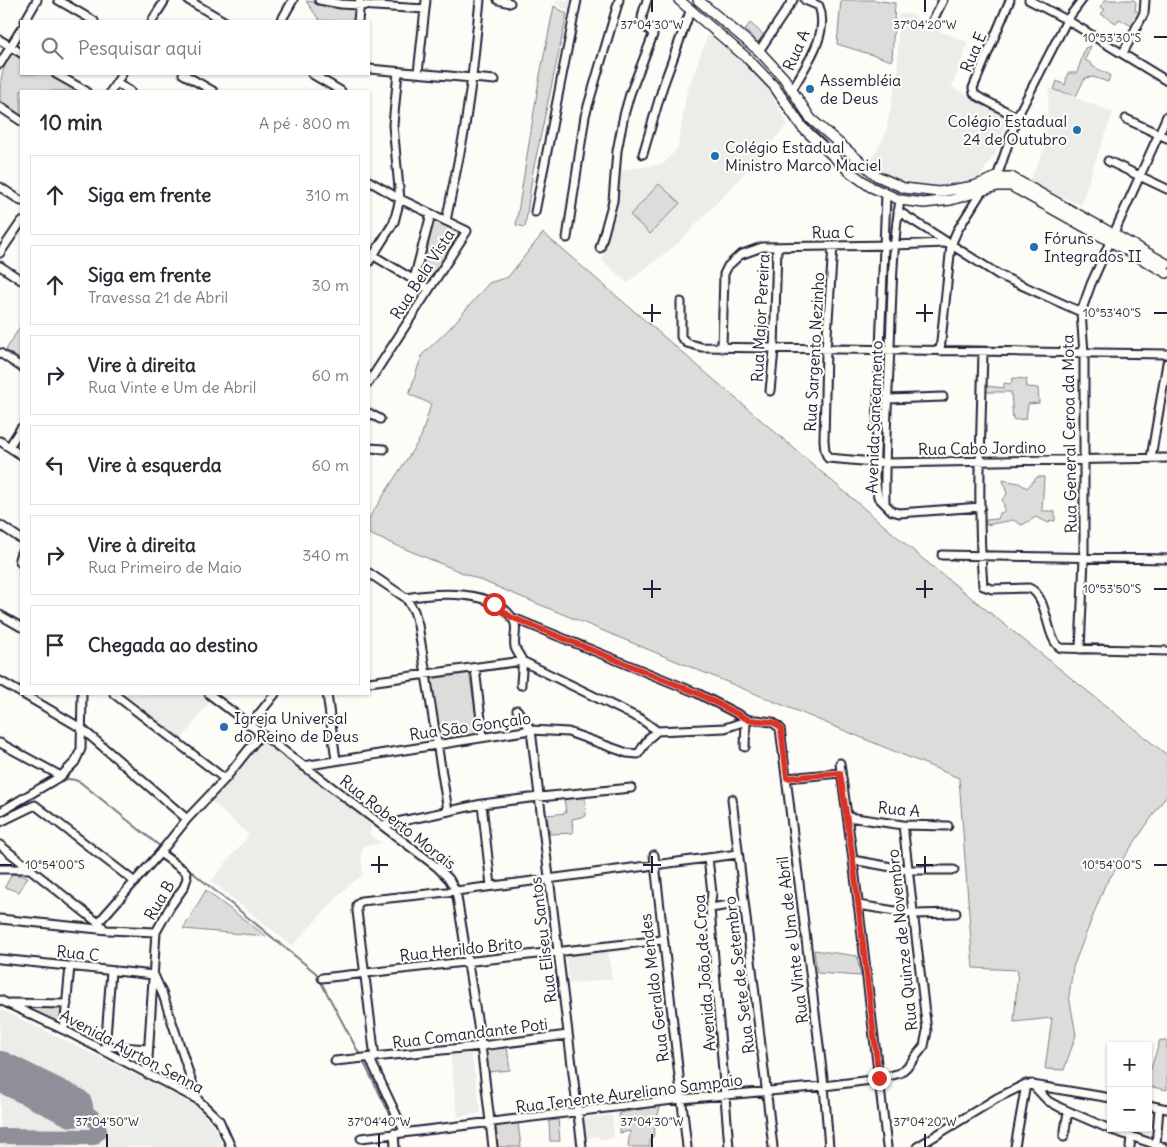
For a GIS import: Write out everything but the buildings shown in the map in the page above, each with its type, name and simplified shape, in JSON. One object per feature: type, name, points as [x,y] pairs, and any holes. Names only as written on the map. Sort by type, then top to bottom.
[{"type":"main road","points":[[679,0],[764,75],[774,86],[802,127],[861,181],[886,195],[900,200],[936,203],[997,186],[1013,187],[1111,238],[1167,264]]},
{"type":"main road","points":[[698,0],[759,50],[778,70],[811,119],[877,176],[904,188],[939,192],[968,187],[997,177],[1009,177],[1017,180],[1167,273]]},
{"type":"main road","points":[[791,112],[798,112],[801,106]]},
{"type":"main road","points":[[802,127],[805,121],[811,119]]},
{"type":"street","points":[[26,20],[37,0]]},
{"type":"street","points":[[58,0],[92,20]]},
{"type":"street","points":[[153,20],[165,0]]},
{"type":"street","points":[[188,0],[222,20]]},
{"type":"street","points":[[282,20],[294,0]]},
{"type":"street","points":[[320,0],[425,9]]},
{"type":"street","points":[[418,73],[426,0]]},
{"type":"street","points":[[370,183],[400,200],[446,221],[464,133],[480,0]]},
{"type":"street","points":[[498,0],[510,3]]},
{"type":"street","points":[[535,212],[577,0]]},
{"type":"street","points":[[567,238],[585,116],[619,0]]},
{"type":"street","points":[[600,248],[611,212],[617,152],[624,116],[653,35],[651,30],[643,24],[642,19],[647,0]]},
{"type":"street","name":"Rua A","points":[[792,90],[817,44],[820,27],[821,12],[819,6],[805,0]]},
{"type":"street","points":[[932,22],[942,0]]},
{"type":"street","name":"Rua E","points":[[1010,0],[973,88],[977,96],[1017,117]]},
{"type":"street","points":[[1029,0],[1067,20],[1167,81]]},
{"type":"street","points":[[997,177],[1017,117],[1067,20],[1082,0]]},
{"type":"street","points":[[1122,53],[1144,13],[1145,0]]},
{"type":"street","points":[[759,50],[793,1]]},
{"type":"street","points":[[358,20],[360,3]]},
{"type":"street","points":[[643,154],[663,86],[691,9]]},
{"type":"street","points":[[0,64],[20,31]]},
{"type":"street","points":[[0,40],[20,52]]},
{"type":"street","points":[[370,69],[495,80]]},
{"type":"street","points":[[398,72],[393,125],[400,200],[394,222],[370,257],[414,279],[429,289]]},
{"type":"street","points":[[58,75],[84,90]]},
{"type":"street","points":[[112,90],[121,75]]},
{"type":"street","points":[[185,75],[210,90]]},
{"type":"street","points":[[314,75],[339,90]]},
{"type":"street","points":[[116,83],[128,90]]},
{"type":"street","points":[[326,90],[329,84]]},
{"type":"street","points":[[0,107],[20,120]]},
{"type":"street","name":"Rua General Ceroa da Mota","points":[[1080,649],[1084,558],[1084,353],[1081,312],[1086,294],[1167,116]]},
{"type":"street","points":[[1126,118],[1167,138]]},
{"type":"street","points":[[1108,161],[1167,188]]},
{"type":"street","points":[[0,187],[20,199]]},
{"type":"street","points":[[940,351],[948,244],[982,191]]},
{"type":"street","name":"Avenida Saneamento","points":[[885,503],[877,495],[876,463],[886,195]]},
{"type":"street","name":"Avenida Saneamento","points":[[885,503],[884,463],[892,294],[900,200]]},
{"type":"street","points":[[898,211],[998,275],[1081,312]]},
{"type":"street","points":[[414,279],[431,214]]},
{"type":"street","name":"Rua Bela Vista","points":[[370,380],[467,231],[446,221]]},
{"type":"street","points":[[0,253],[20,223]]},
{"type":"street","name":"Rua C","points":[[722,348],[724,277],[728,266],[740,255],[762,247],[777,246],[948,244]]},
{"type":"street","name":"Rua Major Pereira","points":[[770,391],[774,350],[777,246]]},
{"type":"street","name":"Rua Sargento Nezinho","points":[[828,458],[824,443],[826,350],[833,246]]},
{"type":"street","points":[[0,266],[20,279]]},
{"type":"street","points":[[883,293],[892,294]]},
{"type":"street","points":[[681,302],[681,336],[696,347],[774,350],[1167,354]]},
{"type":"street","points":[[983,352],[980,462],[980,556],[983,586],[988,589],[1031,589],[1037,594],[1057,646],[1060,648],[1167,651]]},
{"type":"street","points":[[0,353],[20,366]]},
{"type":"street","points":[[1151,458],[1167,363]]},
{"type":"street","points":[[888,399],[943,397]]},
{"type":"street","points":[[370,414],[380,420]]},
{"type":"street","points":[[9,447],[20,430]]},
{"type":"street","points":[[0,441],[20,454]]},
{"type":"street","points":[[370,448],[384,449]]},
{"type":"street","name":"Rua Cabo Jordino","points":[[828,458],[876,463],[1084,461],[1167,458]]},
{"type":"street","points":[[885,503],[892,511],[901,513],[981,507]]},
{"type":"street","points":[[0,526],[20,538]]},
{"type":"street","points":[[942,555],[1167,559]]},
{"type":"street","points":[[370,574],[406,598],[411,604],[416,617],[448,810]]},
{"type":"street","points":[[406,598],[436,594],[473,597],[494,604],[511,617],[697,693],[747,721]]},
{"type":"street","points":[[0,616],[20,627]]},
{"type":"street","points":[[511,617],[515,624],[515,648],[522,661],[521,684]]},
{"type":"street","points":[[370,682],[522,661],[642,719],[657,731],[725,728],[747,721]]},
{"type":"street","points":[[475,668],[483,737]]},
{"type":"street","points":[[0,681],[20,692]]},
{"type":"street","points":[[25,695],[81,728],[187,819]]},
{"type":"street","points":[[0,812],[62,776],[75,762],[81,749],[82,695]]},
{"type":"street","points":[[115,695],[225,779]]},
{"type":"street","name":"Rua Roberto Morais","points":[[214,695],[261,734],[443,872],[451,882],[456,891],[481,1046],[494,1147]]},
{"type":"street","points":[[250,725],[274,695]]},
{"type":"street","points":[[327,695],[336,760]]},
{"type":"street","points":[[517,710],[531,730]]},
{"type":"street","points":[[746,747],[747,721]]},
{"type":"street","name":"Rua Vinte e Um de Abril","points":[[747,721],[772,722],[781,729],[824,1086],[829,1147]]},
{"type":"street","name":"Rua São Gonçalo","points":[[303,766],[531,730],[568,732],[627,753],[638,754],[649,738],[657,731]]},
{"type":"street","name":"Rua Eliseu Santos","points":[[531,730],[582,1147]]},
{"type":"street","points":[[98,923],[160,853],[187,819],[225,779],[261,734]]},
{"type":"street","points":[[1,745],[62,776]]},
{"type":"street","points":[[840,763],[848,817],[886,1147]]},
{"type":"street","points":[[787,778],[840,773]]},
{"type":"street","points":[[383,825],[482,804],[631,788]]},
{"type":"street","name":"Rua Sete de Setembro","points":[[732,799],[774,1147]]},
{"type":"street","points":[[482,804],[491,886]]},
{"type":"street","points":[[0,822],[34,805],[135,882]]},
{"type":"street","name":"Rua A","points":[[848,817],[903,825],[948,826]]},
{"type":"street","name":"Rua Quinze de Novembro","points":[[900,1073],[924,1046],[927,1036],[924,994],[903,825]]},
{"type":"street","points":[[0,845],[108,930]]},
{"type":"street","name":"Rua B","points":[[147,1074],[156,932],[184,887],[187,878],[186,872],[160,853]]},
{"type":"street","points":[[404,1131],[372,1058],[357,905],[365,900],[456,891],[738,854]]},
{"type":"street","name":"Rua Geraldo Mendes","points":[[654,855],[662,940],[687,1147]]},
{"type":"street","name":"Avenida João de Croa","points":[[708,858],[712,894],[710,908],[729,1147]]},
{"type":"street","points":[[853,860],[908,870],[954,870]]},
{"type":"street","points":[[0,869],[29,869]]},
{"type":"street","points":[[710,908],[744,903]]},
{"type":"street","points":[[858,905],[914,914],[956,913]]},
{"type":"street","points":[[0,919],[108,930],[156,932]]},
{"type":"street","name":"Rua Herildo Brito","points":[[322,978],[662,940]]},
{"type":"street","name":"Rua C","points":[[0,960],[154,975]]},
{"type":"street","points":[[64,1030],[70,966]]},
{"type":"street","points":[[111,971],[105,1048],[148,1049]]},
{"type":"street","points":[[154,975],[164,995],[198,1100]]},
{"type":"street","points":[[4,1002],[66,1004]]},
{"type":"street","name":"Avenida Ayrton Senna","points":[[4,1002],[105,1048],[147,1074],[198,1100],[219,1120],[231,1147]]},
{"type":"street","name":"Rua Comandante Poti","points":[[335,1061],[358,1060],[568,1035]]},
{"type":"street","name":"Rua Tenente Aureliano Sampaio","points":[[361,1138],[404,1131],[578,1113],[681,1099],[824,1086],[900,1073]]},
{"type":"street","points":[[1029,1084],[1048,1101],[1107,1127]]},
{"type":"street","points":[[1016,1147],[1029,1084]]},
{"type":"street","points":[[917,1147],[929,1144],[997,1098],[1029,1084],[1107,1097]]},
{"type":"street","points":[[1120,1132],[1159,1146],[1163,1108]]},
{"type":"street","points":[[1064,1137],[1068,1111]]},
{"type":"street","points":[[394,1133],[396,1147]]},
{"type":"street","points":[[1130,1147],[1131,1136]]},
{"type":"shaded area","points":[[556,0],[573,0],[571,12],[555,3]]},
{"type":"shaded area","points":[[841,0],[874,0],[895,3],[892,61],[837,44]]},
{"type":"shaded area","points":[[1105,0],[1134,0],[1136,2],[1135,11],[1142,12],[1134,27],[1119,19],[1116,23],[1101,14],[1105,9],[1100,7]]},
{"type":"shaded area","points":[[306,1],[355,7],[353,20],[319,20]]},
{"type":"shaded area","points":[[554,6],[567,14],[533,171],[525,227],[516,225],[539,80]]},
{"type":"shaded area","points":[[898,14],[911,14],[932,28],[968,42],[952,87],[1009,117],[995,154],[979,178],[934,186],[885,177],[870,162],[885,136],[898,72]]},
{"type":"shaded area","points":[[750,23],[764,35],[758,42],[745,30]]},
{"type":"shaded area","name":"Colégio Estadual Ministro Marco Maciel","points":[[708,34],[763,80],[788,124],[733,186],[677,244],[627,283],[602,260],[622,170],[663,164],[678,148],[686,95]]},
{"type":"shaded area","points":[[1091,46],[1085,60],[1092,64],[1092,66],[1110,75],[1108,82],[1093,77],[1085,78],[1076,96],[1054,90],[1057,81],[1065,85],[1068,73],[1077,73],[1085,48]]},
{"type":"shaded area","points":[[16,53],[20,56],[20,75],[51,75],[76,90],[20,90],[20,114],[0,100],[3,70],[11,54]]},
{"type":"shaded area","name":"Colégio Estadual 24 de Outubro","points":[[1049,88],[1113,112],[1081,205],[1029,182],[1045,148]]},
{"type":"shaded area","points":[[659,184],[680,203],[650,234],[630,215]]},
{"type":"shaded area","points":[[434,221],[460,232],[428,283],[420,278]]},
{"type":"shaded area","points":[[543,233],[923,559],[1167,755],[1167,795],[1105,885],[1073,967],[1069,996],[1076,1035],[1064,1070],[1045,1069],[1052,1018],[1014,1022],[1018,970],[973,968],[959,778],[370,534],[370,516],[421,437],[431,404],[409,394],[422,355],[450,328],[489,283],[508,277]]},
{"type":"shaded area","points":[[20,327],[20,359],[6,350]]},
{"type":"shaded area","points":[[1013,378],[1027,379],[1026,387],[1038,388],[1039,403],[1028,404],[1026,419],[1013,420],[1011,392],[987,392],[986,386],[1004,388],[1004,383],[1011,384]]},
{"type":"shaded area","points":[[1037,477],[1044,477],[1042,511],[1055,511],[1055,521],[1050,520],[1049,523],[1036,517],[1022,525],[1013,520],[986,525],[986,520],[998,519],[1000,513],[1004,512],[1002,500],[1007,494],[1003,480],[1019,483],[1027,488]]},
{"type":"shaded area","points":[[469,671],[479,735],[440,740],[431,677]]},
{"type":"shaded area","points":[[125,695],[206,695],[212,699],[181,740]]},
{"type":"shaded area","points":[[263,742],[368,822],[371,825],[370,835],[382,843],[364,846],[361,853],[363,874],[346,888],[292,946],[211,881],[249,835],[211,801]]},
{"type":"shaded area","points":[[585,796],[586,816],[572,819],[573,833],[550,834],[547,815],[566,813],[564,798]]},
{"type":"shaded area","points":[[12,874],[28,877],[19,892],[5,887]]},
{"type":"shaded area","points":[[206,890],[214,897],[266,936],[183,929]]},
{"type":"shaded area","points":[[608,950],[612,979],[569,984],[566,955]]},
{"type":"shaded area","points":[[814,950],[857,956],[861,976],[817,973]]},
{"type":"shaded area","points":[[19,1006],[63,1007],[62,1024]]},
{"type":"shaded area","points":[[0,1009],[197,1107],[215,1128],[223,1147],[0,1147]]},
{"type":"shaded area","points":[[1160,1040],[1167,1041],[1167,1090],[1152,1087],[1152,1065]]},
{"type":"shaded area","points":[[507,1047],[510,1070],[488,1072],[484,1050]]},
{"type":"shaded area","points":[[471,1053],[481,1113],[458,1117],[450,1055]]},
{"type":"shaded area","points":[[660,1106],[653,1137],[650,1139],[650,1147],[628,1147],[630,1131],[620,1133],[619,1113]]},
{"type":"shaded area","points":[[612,1115],[614,1138],[600,1139],[599,1136],[586,1138],[584,1118]]},
{"type":"shaded area","points":[[558,1120],[560,1141],[550,1141],[549,1121]]},
{"type":"shaded area","points":[[518,1123],[521,1147],[498,1147],[496,1126]]},
{"type":"waterway","points":[[0,818],[54,785],[68,779],[73,779],[80,782],[161,847]]},
{"type":"waterway","points":[[165,850],[316,973],[361,1057]]},
{"type":"waterway","points":[[363,1061],[396,1126]]},
{"type":"taxiway","points":[[0,1136],[93,1137],[99,1131],[96,1122],[90,1116],[73,1107]]},
{"type":"runway","points":[[0,1071],[73,1107]]},
{"type":"place","name":"Assembléia de Deus","points":[[810,89]]},
{"type":"place","name":"Colégio Estadual 24 de Outubro","points":[[1077,130]]},
{"type":"place","name":"Colégio Estadual Ministro Marco Maciel","points":[[715,156]]},
{"type":"place","name":"Fóruns Integrados II","points":[[1034,247]]},
{"type":"place","name":"Igreja Universal do Reino de Deus","points":[[224,727]]},
{"type":"route","points":[[494,604],[511,617],[642,672],[682,686],[717,702],[749,720],[764,720],[778,725],[781,729],[787,778],[840,773],[848,817],[879,1078]]}]
